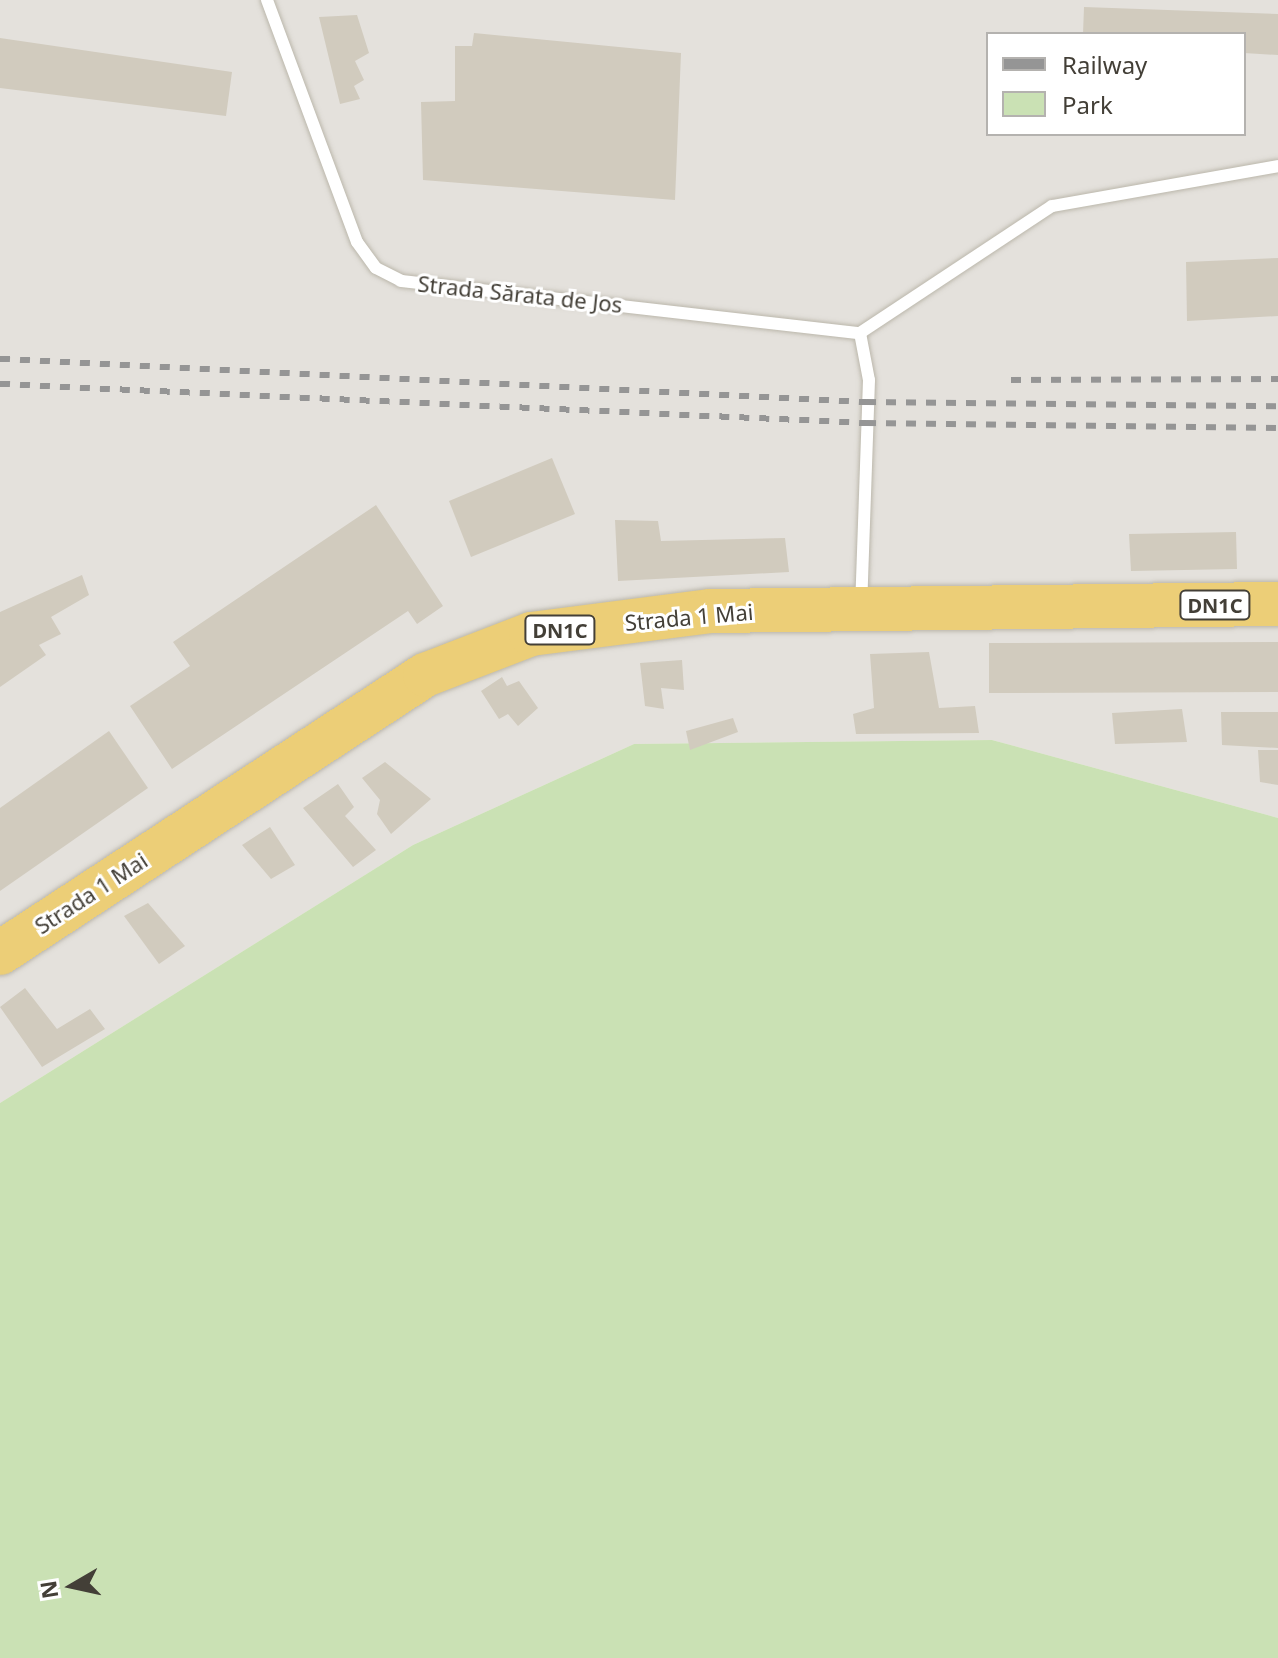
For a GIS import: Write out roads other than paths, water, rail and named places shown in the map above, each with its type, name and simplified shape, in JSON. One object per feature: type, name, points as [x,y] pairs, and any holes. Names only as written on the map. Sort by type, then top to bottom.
[{"type":"highway","name":"Strada 1 Mai","points":[[0,953],[425,675],[531,634],[710,611],[1278,604]]},
{"type":"lane","name":"Strada Sărata de Jos","points":[[267,0],[357,242],[376,268],[401,281],[860,333]]},
{"type":"lane","points":[[861,609],[869,380],[860,333],[1052,206],[1278,166]]},
{"type":"railway","points":[[0,359],[866,402],[1278,406]]},
{"type":"railway","points":[[1011,380],[1278,379]]},
{"type":"railway","points":[[0,384],[866,423],[1278,428]]}]
